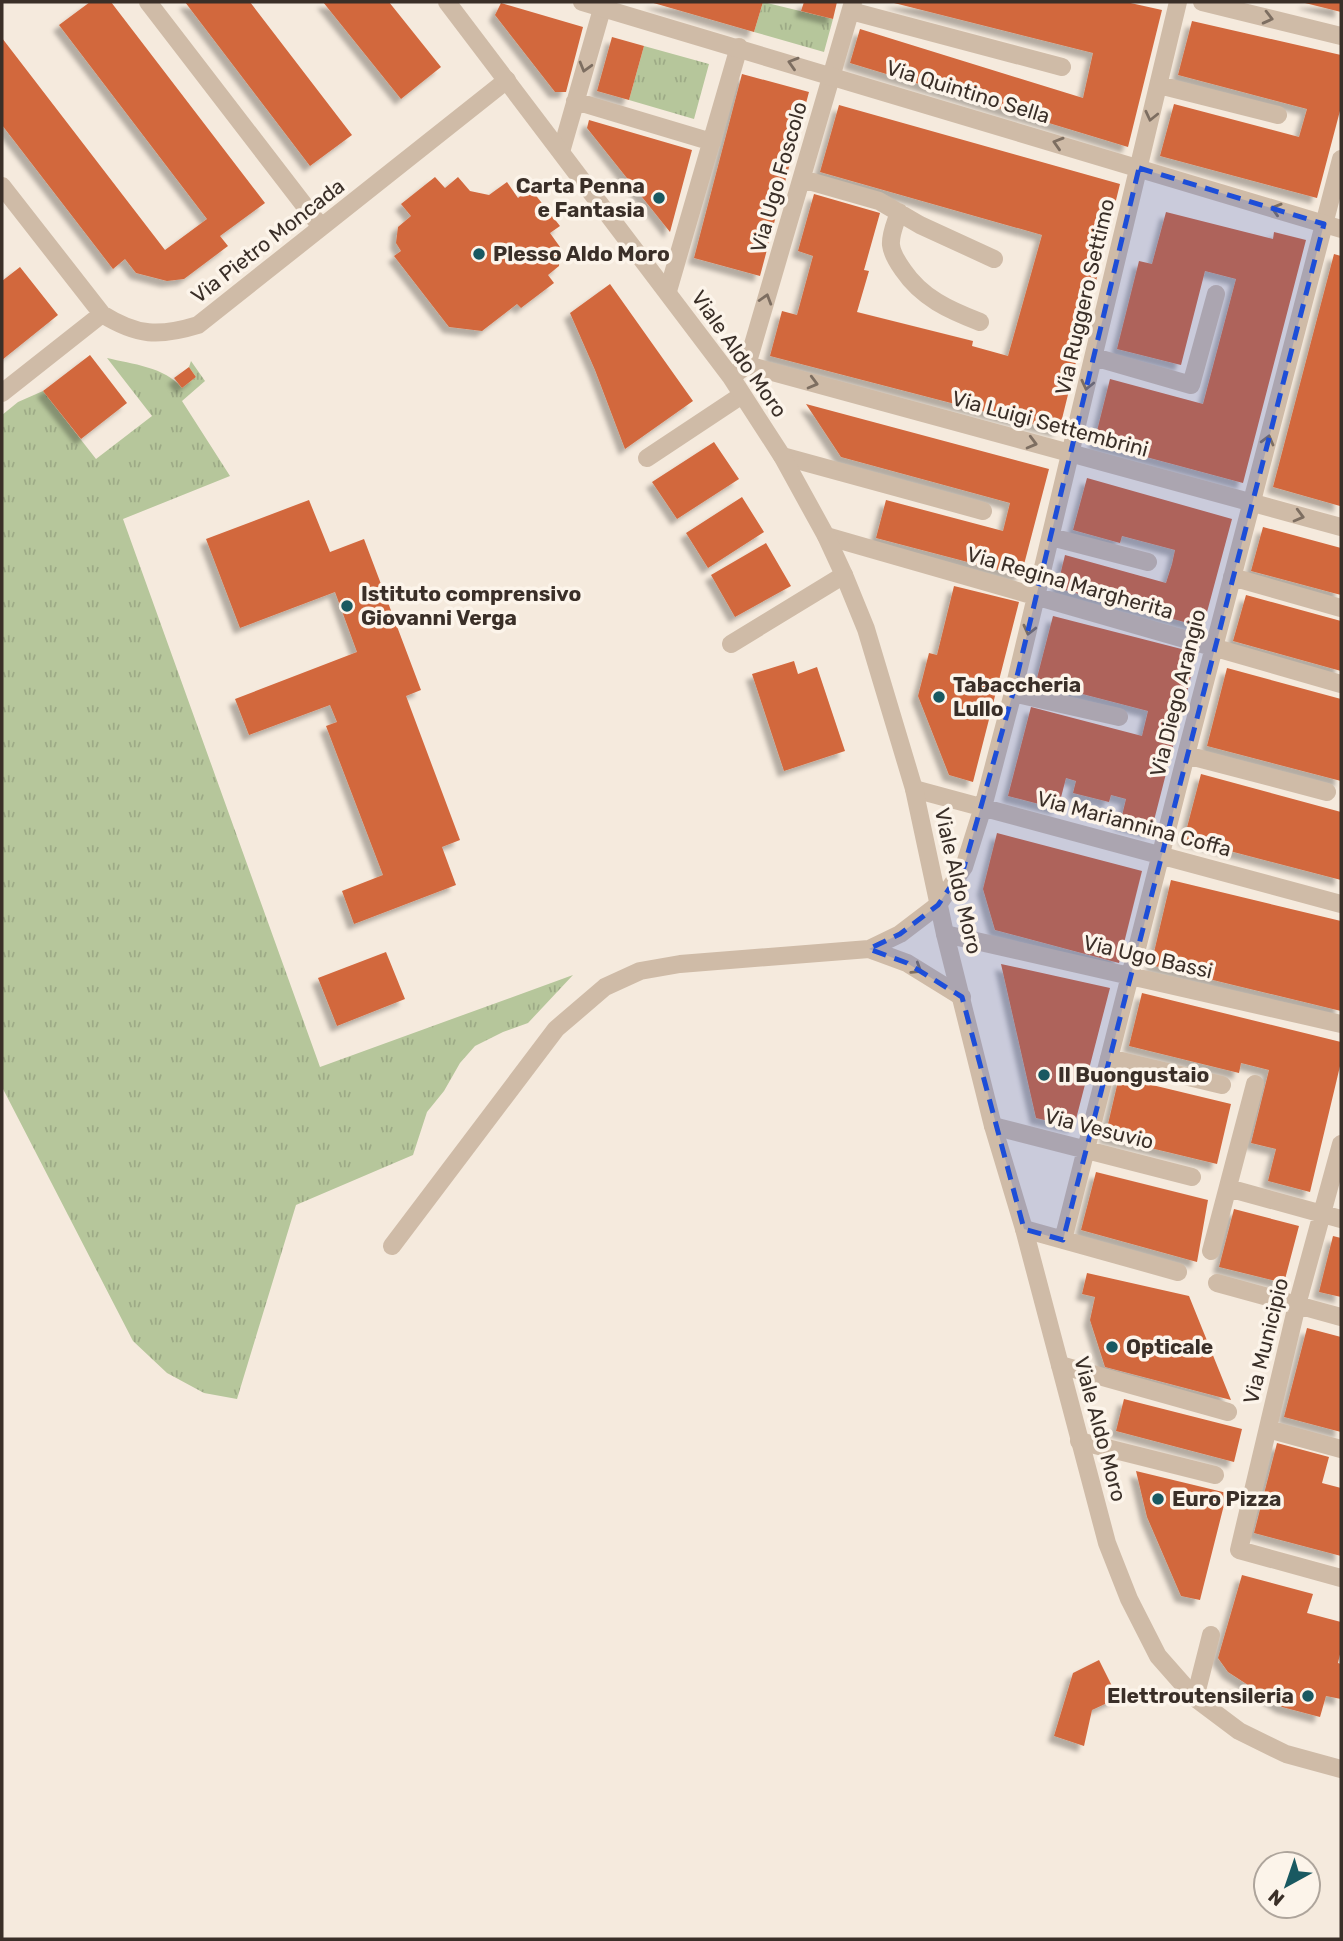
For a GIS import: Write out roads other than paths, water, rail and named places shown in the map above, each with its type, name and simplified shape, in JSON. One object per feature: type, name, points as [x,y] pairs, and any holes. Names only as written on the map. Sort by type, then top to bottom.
[{"type":"street","points":[[148,2],[321,227]]},
{"type":"street","name":"Viale Aldo Moro","points":[[447,2],[731,377],[782,456],[844,575],[866,629],[914,789],[938,905],[993,1126],[1024,1229],[1107,1543],[1129,1599],[1158,1656],[1195,1698],[1239,1731],[1286,1754],[1341,1769]]},
{"type":"street","name":"Via Quintino Sella","points":[[582,2],[603,5],[1333,226]]},
{"type":"street","name":"Via Ruggero Settimo","points":[[869,949],[900,934],[938,905],[964,867],[983,807],[1037,597],[1178,2]]},
{"type":"street","points":[[1202,2],[1341,36]]},
{"type":"street","points":[[561,152],[603,5]]},
{"type":"street","points":[[852,6],[1062,67]]},
{"type":"street","name":"Via Ugo Foscolo","points":[[747,365],[852,6]]},
{"type":"street","points":[[668,291],[739,47]]},
{"type":"street","name":"Via Pietro Moncada","points":[[2,186],[102,314],[119,325],[146,334],[171,333],[198,325],[507,80]]},
{"type":"street","points":[[1159,85],[1278,115]]},
{"type":"street","points":[[575,102],[712,142]]},
{"type":"street","name":"Via Diego Arangio","points":[[1063,1240],[1251,503],[1333,226],[1341,159]]},
{"type":"street","points":[[802,179],[879,201],[920,225],[994,259]]},
{"type":"street","points":[[899,212],[891,247],[912,283],[927,297],[980,322]]},
{"type":"street","points":[[1094,357],[1191,385],[1216,294]]},
{"type":"street","points":[[2,393],[102,314]]},
{"type":"street","points":[[731,377],[747,365]]},
{"type":"street","name":"Via Luigi Settembrini","points":[[747,365],[1341,527]]},
{"type":"street","points":[[647,458],[742,395]]},
{"type":"street","points":[[782,456],[983,511]]},
{"type":"street","name":"Via Regina Margherita","points":[[826,536],[1341,684]]},
{"type":"street","points":[[1051,537],[1148,562]]},
{"type":"street","points":[[731,644],[844,575]]},
{"type":"street","points":[[1232,577],[1341,608]]},
{"type":"street","points":[[1013,693],[1119,717]]},
{"type":"street","points":[[1185,755],[1328,792]]},
{"type":"street","name":"Via Mariannina Coffa","points":[[914,789],[1341,904]]},
{"type":"street","name":"Via Ugo Bassi","points":[[945,934],[1341,1024]]},
{"type":"street","points":[[392,1246],[555,1029],[605,987],[640,971],[680,964],[869,949],[907,963],[962,997]]},
{"type":"street","points":[[1109,1058],[1222,1085]]},
{"type":"street","points":[[1211,1251],[1255,1084]]},
{"type":"street","name":"Via Vesuvio","points":[[993,1126],[1192,1177]]},
{"type":"street","name":"Via Municipio","points":[[1341,1144],[1297,1305],[1239,1550],[1341,1578]]},
{"type":"street","points":[[1227,1188],[1341,1219]]},
{"type":"street","points":[[1024,1229],[1178,1272]]},
{"type":"street","points":[[1217,1283],[1341,1317]]},
{"type":"street","points":[[1060,1365],[1228,1412]]},
{"type":"street","points":[[1268,1429],[1341,1449]]},
{"type":"street","points":[[1079,1441],[1215,1475]]},
{"type":"street","points":[[1195,1698],[1211,1634]]},
{"type":"place","name":"Carta Penna e Fantasia","points":[[659,198]]},
{"type":"place","name":"Plesso Aldo Moro","points":[[479,254]]},
{"type":"place","name":"Istituto comprensivo Giovanni Verga","points":[[347,606]]},
{"type":"place","name":"Tabaccheria Lullo","points":[[939,697]]},
{"type":"place","name":"Il Buongustaio","points":[[1044,1075]]},
{"type":"place","name":"Opticale","points":[[1112,1347]]},
{"type":"place","name":"Euro Pizza","points":[[1158,1499]]},
{"type":"place","name":"Elettroutensileria","points":[[1308,1696]]}]
